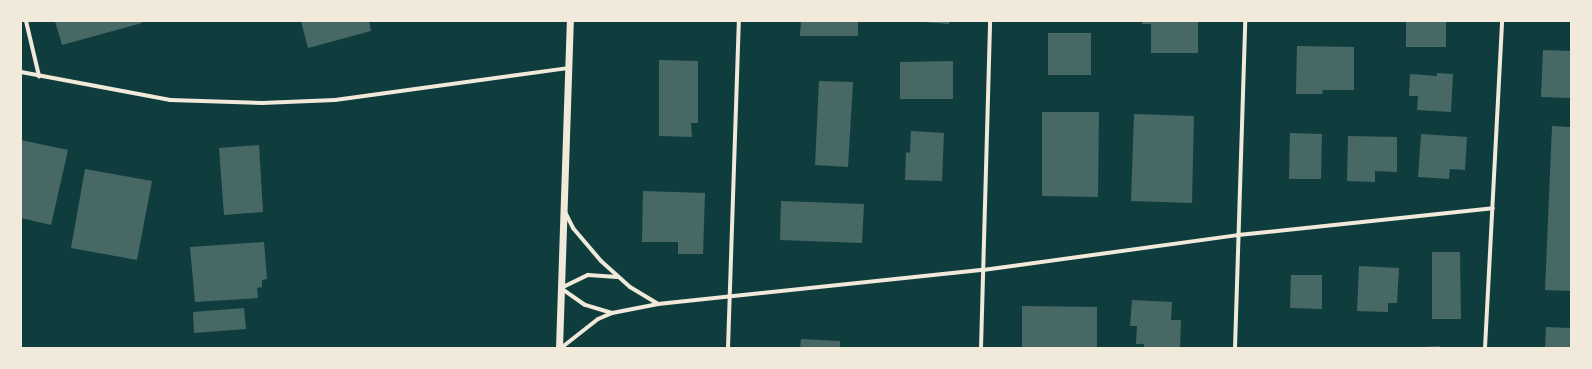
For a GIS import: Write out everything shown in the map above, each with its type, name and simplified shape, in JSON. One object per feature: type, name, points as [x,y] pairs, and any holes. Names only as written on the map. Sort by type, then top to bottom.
[{"type":"street","points":[[26,21],[39,76]]},
{"type":"street","points":[[560,348],[563,209],[570,21]]},
{"type":"street","points":[[728,348],[739,21]]},
{"type":"street","points":[[981,348],[990,21]]},
{"type":"street","points":[[1235,348],[1245,21]]},
{"type":"street","points":[[1485,348],[1502,21]]},
{"type":"street","points":[[21,72],[170,100],[262,103],[342,99],[568,68]]},
{"type":"street","points":[[560,348],[583,328],[612,313],[658,304],[983,270],[1238,235],[1493,208]]},
{"type":"street","points":[[563,209],[585,244],[618,277],[658,304]]},
{"type":"street","points":[[561,288],[588,275],[618,277]]},
{"type":"street","points":[[561,288],[585,305],[612,313]]},
{"type":"building","points":[[55,21],[141,21],[142,23],[62,45]]},
{"type":"building","points":[[301,21],[369,21],[371,31],[308,48]]},
{"type":"building","points":[[801,21],[858,21],[858,36],[800,36]]},
{"type":"building","points":[[911,21],[949,21],[949,24]]},
{"type":"building","points":[[1143,21],[1198,21],[1198,53],[1151,53],[1151,24],[1142,24]]},
{"type":"building","points":[[1406,21],[1446,21],[1446,47],[1406,47]]},
{"type":"building","points":[[1048,33],[1091,33],[1091,75],[1048,75]]},
{"type":"building","points":[[1297,46],[1354,47],[1354,90],[1323,90],[1322,94],[1296,94]]},
{"type":"building","points":[[1543,50],[1571,51],[1571,98],[1541,97]]},
{"type":"building","points":[[659,60],[698,61],[698,123],[691,123],[692,137],[659,136]]},
{"type":"building","points":[[953,61],[953,99],[900,99],[900,62]]},
{"type":"building","points":[[1437,73],[1453,74],[1451,112],[1417,110],[1418,96],[1409,96],[1410,74],[1437,76]]},
{"type":"building","points":[[819,81],[853,82],[848,167],[815,165]]},
{"type":"building","points":[[1042,112],[1099,112],[1098,197],[1042,196]]},
{"type":"building","points":[[1134,114],[1194,116],[1192,203],[1131,201]]},
{"type":"building","points":[[1552,126],[1571,127],[1571,291],[1545,290]]},
{"type":"building","points":[[911,131],[944,133],[942,181],[905,180],[906,152],[910,153]]},
{"type":"building","points":[[1290,133],[1322,134],[1321,179],[1289,179]]},
{"type":"building","points":[[1421,134],[1467,137],[1465,170],[1450,169],[1449,179],[1418,177]]},
{"type":"building","points":[[1348,136],[1397,137],[1397,172],[1375,171],[1375,182],[1347,181]]},
{"type":"building","points":[[21,140],[68,150],[51,225],[21,218]]},
{"type":"building","points":[[259,145],[263,212],[224,215],[219,148]]},
{"type":"building","points":[[85,169],[152,181],[137,260],[71,248]]},
{"type":"building","points":[[643,191],[705,193],[703,254],[678,254],[678,242],[642,242]]},
{"type":"building","points":[[781,201],[864,204],[862,243],[780,240]]},
{"type":"building","points":[[264,242],[267,279],[262,280],[262,287],[257,288],[258,298],[195,302],[190,247]]},
{"type":"building","points":[[1432,252],[1460,252],[1461,319],[1432,319]]},
{"type":"building","points":[[1359,266],[1399,268],[1397,303],[1388,303],[1388,312],[1357,311]]},
{"type":"building","points":[[1291,275],[1322,275],[1322,309],[1290,308]]},
{"type":"building","points":[[1132,300],[1172,302],[1171,320],[1181,320],[1180,348],[1144,348],[1144,344],[1136,344],[1137,326],[1130,326]]},
{"type":"building","points":[[1022,306],[1097,307],[1097,348],[1022,348]]},
{"type":"building","points":[[244,308],[246,329],[194,333],[193,312]]},
{"type":"building","points":[[1546,327],[1571,328],[1571,348],[1545,348]]},
{"type":"building","points":[[801,339],[840,341],[840,348],[800,348]]},
{"type":"building","points":[[1440,346],[1440,348],[1422,348],[1422,347]]}]
